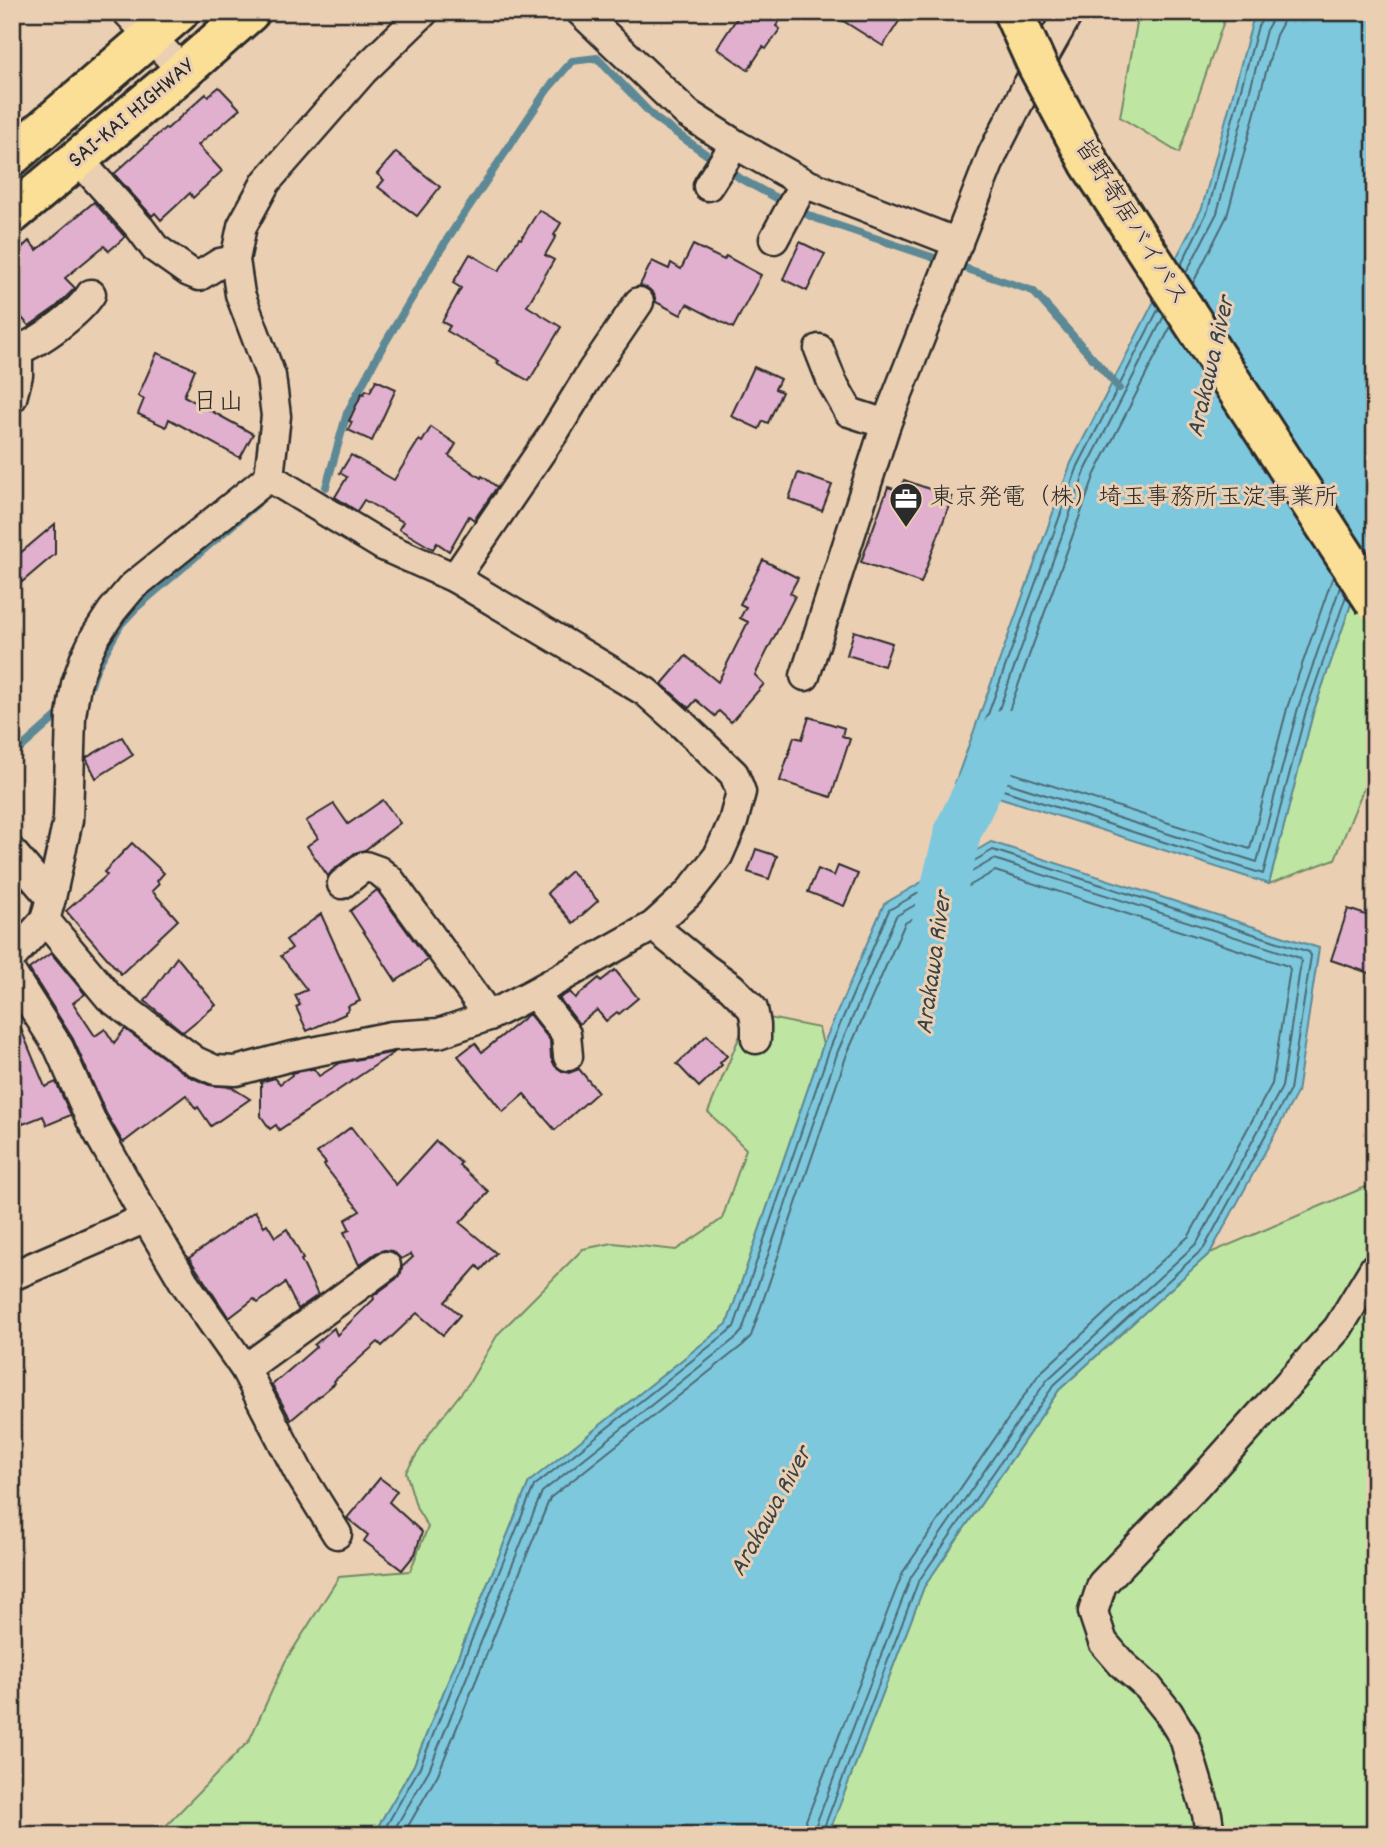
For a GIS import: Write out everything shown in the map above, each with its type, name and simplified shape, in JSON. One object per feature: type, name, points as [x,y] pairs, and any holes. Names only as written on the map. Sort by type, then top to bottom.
[{"type":"highway","name":"SAI-KAI HIGHWAY","points":[[12,214],[250,12]]},
{"type":"highway","name":"皆野寄居バイパス","points":[[1013,12],[1037,65],[1090,164],[1375,602]]},
{"type":"highway","name":"SAI-KAI HIGHWAY","points":[[12,156],[152,20]]},
{"type":"street","points":[[12,957],[48,909],[68,820],[71,716],[76,684],[95,637],[132,587],[269,477],[276,416],[271,376],[240,294],[235,260],[242,226],[266,182],[363,71],[424,12]]},
{"type":"street","points":[[581,12],[688,114],[735,144],[804,183],[958,243]]},
{"type":"street","points":[[805,677],[886,424],[993,153],[1069,12]]},
{"type":"street","points":[[152,20],[183,71]]},
{"type":"street","points":[[708,186],[735,144]]},
{"type":"street","points":[[78,159],[155,248],[189,271],[199,276],[220,263],[235,260]]},
{"type":"street","points":[[774,239],[804,183]]},
{"type":"street","points":[[12,398],[18,375],[15,350],[34,343],[85,303],[91,294]]},
{"type":"street","points":[[455,578],[549,441],[639,302]]},
{"type":"street","points":[[819,349],[832,382],[849,412],[886,424]]},
{"type":"street","points":[[12,852],[109,997],[195,1061],[215,1070],[236,1071],[288,1057],[391,1036],[439,1033],[489,1016],[653,926],[688,894],[718,856],[733,821],[740,792],[734,774],[646,692],[455,578],[383,546],[269,477]]},
{"type":"street","points":[[342,884],[365,866],[379,871],[390,880],[489,1016]]},
{"type":"street","points":[[653,926],[731,987],[753,1009],[755,1039]]},
{"type":"street","points":[[12,974],[59,1048],[91,1120],[146,1218],[184,1282],[245,1369],[299,1473],[337,1534]]},
{"type":"street","points":[[534,993],[566,1034],[568,1056]]},
{"type":"street","points":[[12,1276],[146,1218]]},
{"type":"street","points":[[245,1369],[386,1266]]},
{"type":"street","points":[[1210,1835],[1207,1814],[1184,1738],[1148,1687],[1122,1664],[1103,1642],[1093,1612],[1102,1584],[1198,1485],[1338,1328],[1375,1267]]},
{"type":"green space","points":[[1139,12],[1227,12],[1179,153],[1120,117]]},
{"type":"green space","points":[[1375,535],[1375,760],[1335,859],[1269,884],[1313,713]]},
{"type":"green space","points":[[749,1014],[819,1028],[823,1045],[727,1324],[529,1482],[414,1765],[373,1835],[157,1835],[249,1741],[285,1662],[339,1577],[410,1571],[428,1527],[417,1509],[406,1472],[432,1430],[469,1383],[498,1334],[583,1249],[613,1243],[676,1250],[722,1219],[746,1149],[708,1112]]},
{"type":"green space","points":[[1375,1183],[1375,1835],[828,1835],[924,1587],[1059,1390],[1210,1253]]},
{"type":"water","points":[[1259,12],[1375,12],[1375,535],[1313,713],[1269,884],[955,783],[1071,463],[1202,208],[1252,23]]},
{"type":"water","points":[[991,842],[1319,948],[1297,1093],[1210,1253],[1059,1390],[924,1587],[828,1835],[373,1835],[414,1765],[529,1482],[727,1324],[823,1045],[884,904]]},
{"type":"building","points":[[741,12],[786,12],[776,26],[780,29],[766,49],[763,47],[748,70],[717,48]]},
{"type":"building","points":[[829,12],[905,12],[883,46]]},
{"type":"building","points":[[219,87],[240,109],[198,145],[222,171],[193,198],[190,193],[161,220],[155,213],[152,216],[114,174],[206,94],[208,96]]},
{"type":"building","points":[[396,152],[440,187],[417,216],[378,187],[384,180],[377,174]]},
{"type":"building","points":[[94,202],[125,237],[109,251],[104,246],[65,278],[75,288],[56,307],[29,326],[22,318],[12,327],[12,257],[29,241],[37,250]]},
{"type":"building","points":[[539,210],[561,223],[545,255],[554,260],[527,306],[561,327],[529,381],[447,331],[450,326],[442,322],[461,288],[453,283],[470,254],[499,271]]},
{"type":"building","points":[[800,242],[825,254],[807,291],[783,279]]},
{"type":"building","points":[[693,245],[724,260],[726,256],[761,275],[733,328],[687,304],[681,315],[656,302],[654,294],[640,285],[652,261],[669,269],[671,263],[681,269]]},
{"type":"building","points":[[157,353],[195,369],[184,396],[253,434],[240,458],[169,419],[166,427],[138,414],[144,399],[138,396]]},
{"type":"building","points":[[754,367],[780,379],[775,389],[782,392],[768,423],[763,421],[759,429],[731,416]]},
{"type":"building","points":[[376,380],[396,389],[372,441],[348,430],[352,422],[349,421],[362,393],[366,390],[370,392]]},
{"type":"building","points":[[431,427],[456,444],[449,456],[497,487],[474,520],[469,516],[449,551],[437,543],[433,549],[399,529],[403,522],[364,500],[357,511],[335,497],[347,477],[340,473],[351,455],[394,480],[419,440],[422,442]]},
{"type":"building","points":[[798,473],[832,485],[822,511],[789,499]]},
{"type":"building","name":"東京発電（株）埼玉事務所玉淀事業所","points":[[904,480],[952,497],[921,583],[861,562],[888,487],[900,491]]},
{"type":"building","points":[[55,524],[55,554],[22,582],[12,571],[12,560]]},
{"type":"building","points":[[763,560],[798,578],[790,593],[795,596],[755,675],[764,684],[731,722],[719,711],[715,716],[696,700],[689,708],[662,684],[686,656],[718,682],[748,622],[740,618],[746,607],[740,604]]},
{"type":"building","points":[[854,631],[892,643],[884,666],[847,655]]},
{"type":"building","points":[[809,717],[844,728],[842,736],[850,739],[831,797],[780,781],[794,737],[802,739]]},
{"type":"building","points":[[122,737],[133,755],[96,778],[86,758]]},
{"type":"building","points":[[383,800],[400,823],[365,850],[355,853],[328,876],[307,846],[318,838],[306,821],[334,804],[348,824]]},
{"type":"building","points":[[132,843],[164,873],[152,891],[178,920],[121,974],[66,911],[107,875],[104,872]]},
{"type":"building","points":[[756,849],[777,856],[769,879],[748,872]]},
{"type":"building","points":[[838,866],[858,874],[844,906],[808,892],[818,869],[834,876]]},
{"type":"building","points":[[571,871],[598,901],[573,923],[547,893]]},
{"type":"building","points":[[377,890],[428,960],[396,981],[350,911]]},
{"type":"building","points":[[1348,909],[1375,918],[1375,975],[1331,960]]},
{"type":"building","points":[[321,914],[360,1001],[348,1006],[345,1014],[307,1031],[296,1007],[300,1005],[295,995],[307,990],[281,956],[292,948],[286,940]]},
{"type":"building","points":[[51,953],[85,994],[73,1003],[95,1036],[105,1029],[114,1043],[125,1029],[188,1076],[209,1085],[231,1087],[250,1099],[211,1126],[186,1095],[122,1141],[106,1113],[73,1039],[29,969]]},
{"type":"building","points":[[177,957],[216,1005],[183,1032],[145,1001]]},
{"type":"building","points":[[615,970],[638,998],[606,1021],[597,1010],[579,1024],[559,998],[570,992],[575,998],[599,978],[601,981]]},
{"type":"building","points":[[13,1010],[45,1087],[56,1082],[71,1115],[47,1125],[43,1116],[23,1124],[20,1118],[12,1122]]},
{"type":"building","points":[[529,1014],[550,1040],[551,1058],[555,1066],[569,1073],[579,1069],[598,1092],[555,1130],[524,1094],[503,1112],[458,1056],[475,1043],[482,1052]]},
{"type":"building","points":[[707,1035],[727,1056],[720,1063],[722,1065],[699,1087],[677,1064]]},
{"type":"building","points":[[395,1052],[279,1130],[276,1125],[270,1129],[261,1116],[261,1082],[275,1078],[280,1084],[292,1075],[291,1073],[314,1069],[319,1076],[340,1063]]},
{"type":"building","points":[[351,1127],[396,1185],[436,1141],[489,1192],[460,1223],[496,1253],[481,1270],[477,1266],[445,1302],[460,1315],[443,1335],[417,1313],[382,1346],[378,1342],[291,1420],[272,1385],[334,1328],[337,1335],[374,1299],[373,1296],[396,1279],[402,1267],[413,1257],[411,1254],[401,1259],[393,1251],[384,1250],[359,1265],[344,1232],[350,1230],[345,1220],[360,1211],[317,1153]]},
{"type":"building","points":[[255,1211],[275,1237],[287,1229],[318,1295],[298,1309],[285,1283],[258,1303],[254,1299],[229,1318],[189,1258]]},
{"type":"building","points":[[380,1478],[397,1491],[389,1502],[422,1532],[415,1554],[402,1570],[364,1541],[368,1535],[347,1518]]},
{"type":"waterway","points":[[326,487],[347,413],[379,353],[446,241],[547,90],[572,61],[597,58],[655,118],[741,179],[812,217],[1033,291],[1119,388]]},
{"type":"waterway","points":[[82,693],[91,685],[96,669],[121,624],[258,503]]},
{"type":"waterway","points":[[12,756],[65,709]]},
{"type":"waterway","name":"Arakawa River","points":[[934,929],[958,831],[1005,733]]},
{"type":"place","name":"東京発電（株）埼玉事務所玉淀事業所","points":[[906,529]]},
{"type":"district","name":"日山","points":[[218,403]]}]
